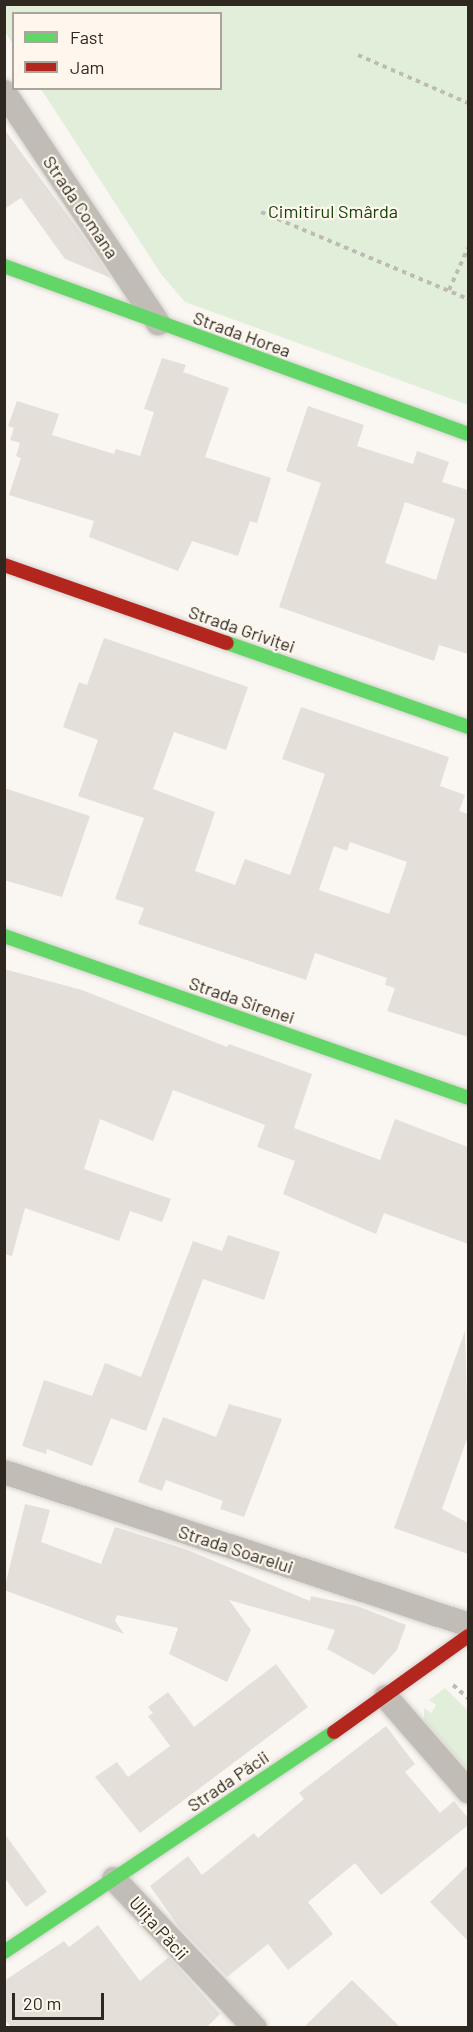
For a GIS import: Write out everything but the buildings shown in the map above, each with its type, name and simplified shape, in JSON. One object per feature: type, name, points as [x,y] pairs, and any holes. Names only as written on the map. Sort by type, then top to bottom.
[{"type":"street","name":"Strada Comana","points":[[4,92],[158,323]]},
{"type":"street","name":"Strada Horea","points":[[4,266],[468,434]]},
{"type":"street","name":"Strada Griviței","points":[[4,565],[468,727]]},
{"type":"street","name":"Strada Sirenei","points":[[4,936],[468,1098]]},
{"type":"street","name":"Strada Soarelui","points":[[4,1472],[468,1625]]},
{"type":"street","name":"Strada Păcii","points":[[4,1952],[386,1697],[468,1636]]},
{"type":"street","points":[[386,1697],[468,1791]]},
{"type":"street","name":"Ulița Păcii","points":[[114,1879],[255,2028]]},
{"type":"path","points":[[358,55],[468,103]]},
{"type":"path","points":[[261,212],[468,299]]},
{"type":"path","points":[[449,290],[468,248]]},
{"type":"green space","name":"Cimitirul Smârda","points":[[5,4],[468,5],[468,405],[185,302],[161,274],[42,90],[222,90],[222,12],[12,12],[12,43],[5,31]]},
{"type":"green space","points":[[445,1688],[468,1711],[468,1770],[424,1720],[424,1708],[431,1713],[436,1705],[429,1700]]},
{"type":"traffic: fast","points":[[4,266],[468,434]]},
{"type":"traffic: fast","points":[[227,643],[468,727]]},
{"type":"traffic: fast","points":[[4,936],[468,1098]]},
{"type":"traffic: fast","points":[[4,1952],[334,1732]]},
{"type":"traffic: jam","points":[[4,565],[227,643]]},
{"type":"traffic: jam","points":[[334,1732],[468,1636]]}]
